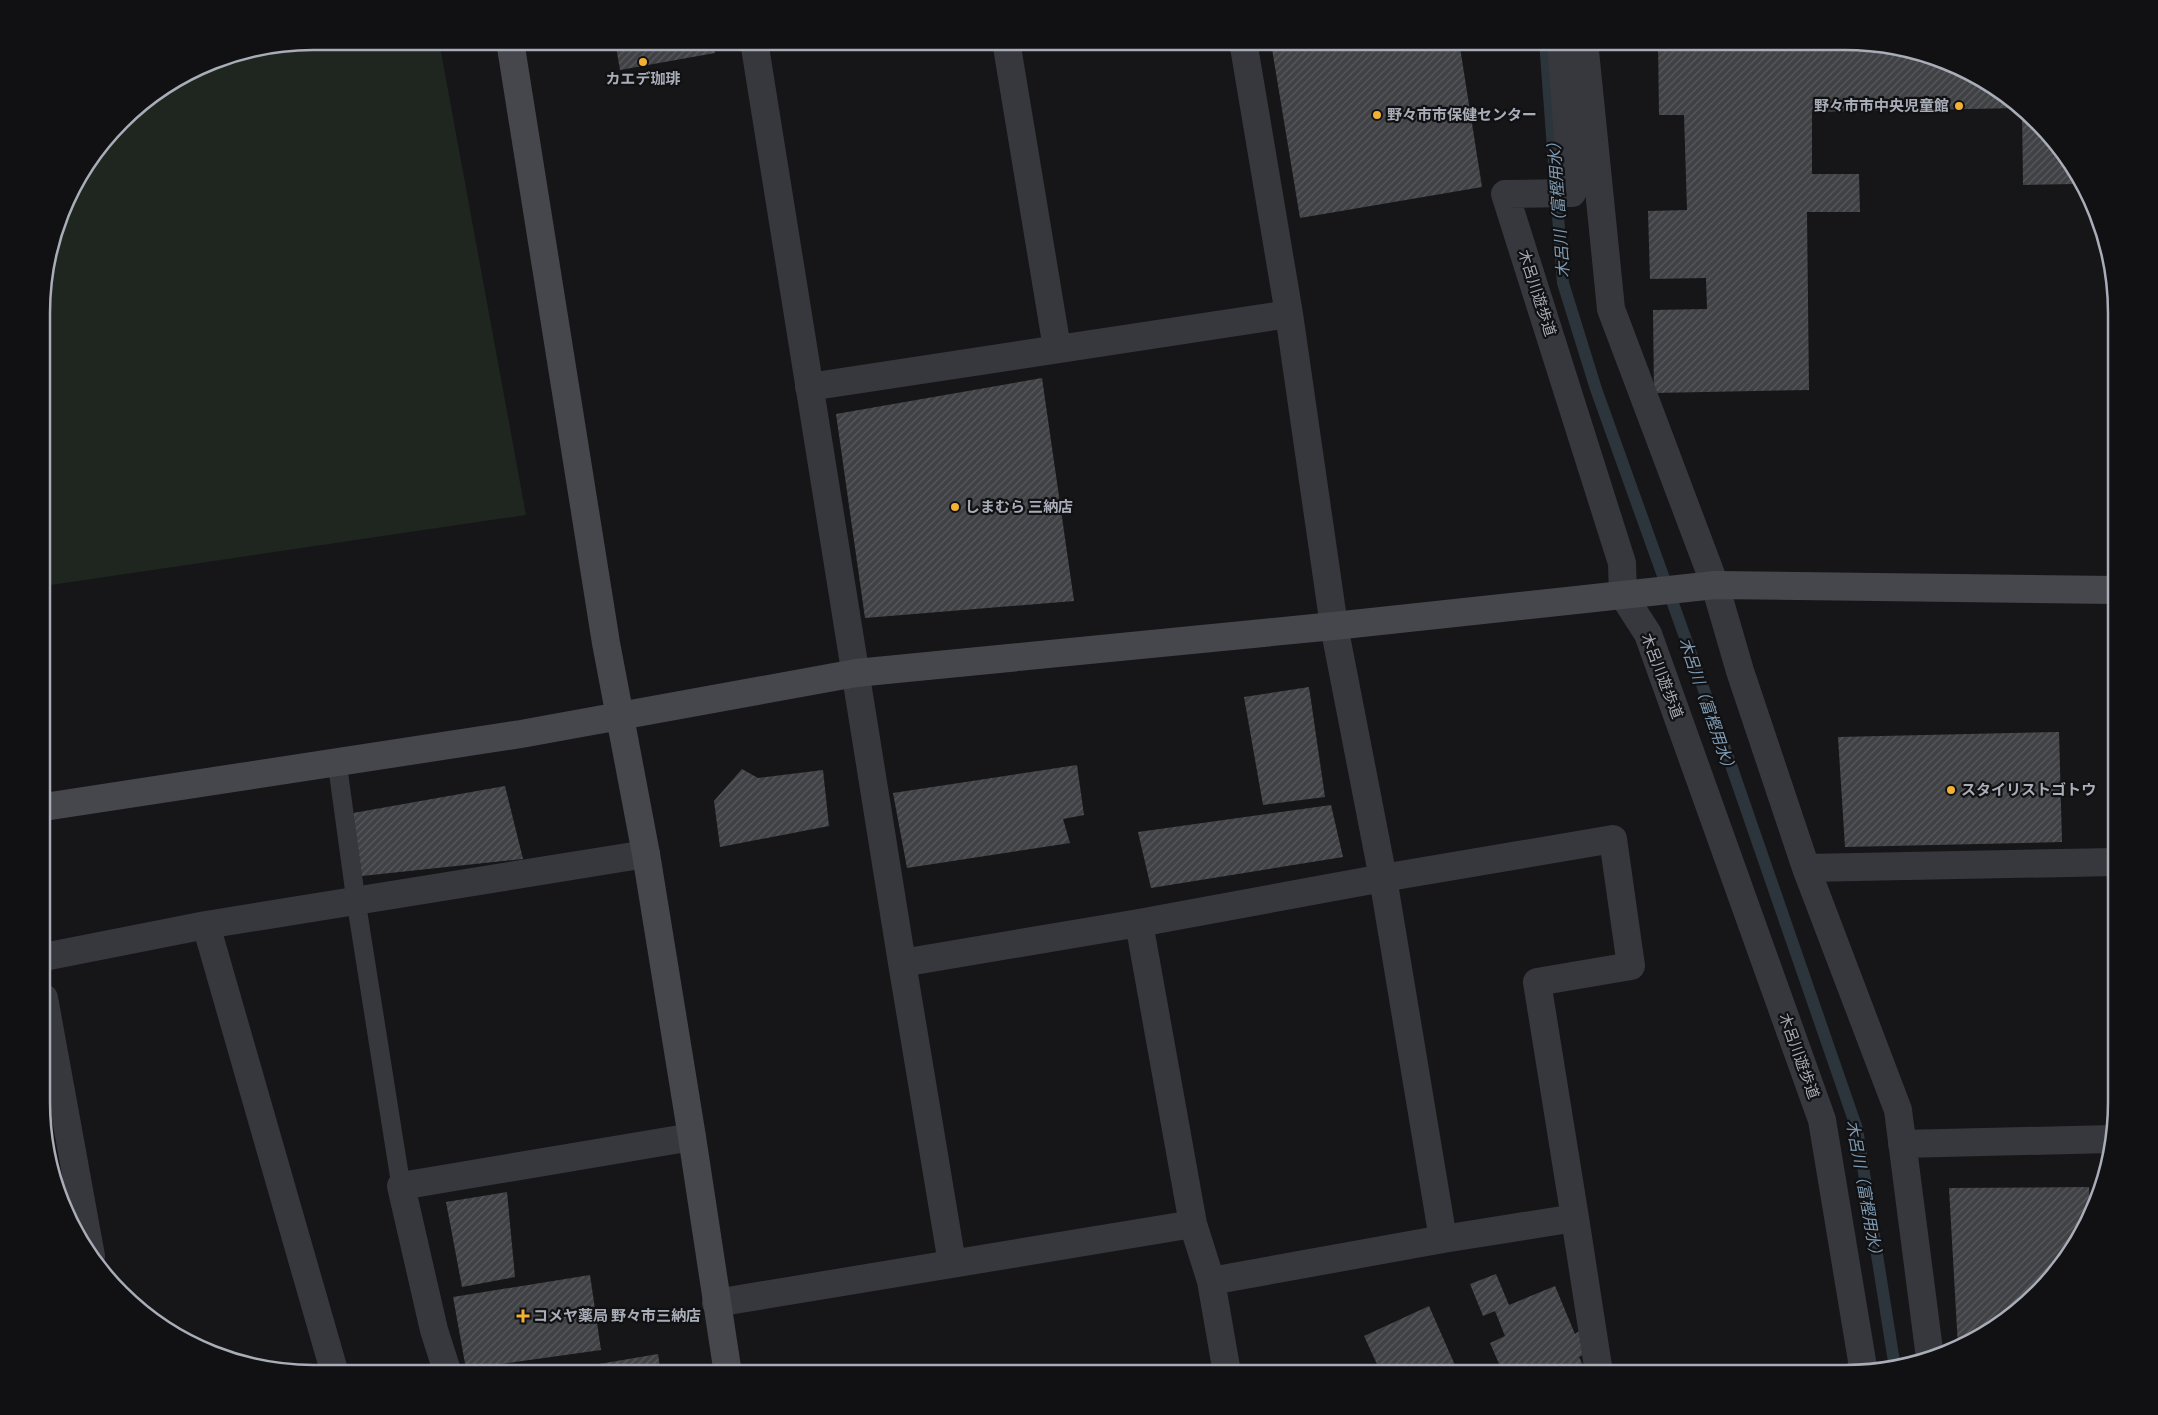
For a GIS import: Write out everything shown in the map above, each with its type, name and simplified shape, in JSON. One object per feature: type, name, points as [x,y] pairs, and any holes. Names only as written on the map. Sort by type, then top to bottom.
[{"type":"street","points":[[511,50],[602,623],[646,854],[726,1365]]},
{"type":"street","points":[[755,50],[952,1263]]},
{"type":"street","points":[[1007,50],[1056,348]]},
{"type":"street","points":[[1245,50],[1289,314],[1334,626],[1383,878],[1443,1239]]},
{"type":"street","name":"木呂川遊歩道","points":[[1562,50],[1572,193],[1505,194],[1631,594],[1648,634],[1822,1120],[1863,1364]]},
{"type":"street","points":[[1585,50],[1611,309],[1715,585],[1740,671],[1806,868],[1898,1110],[1929,1351]]},
{"type":"street","points":[[809,387],[1289,314]]},
{"type":"street","points":[[50,806],[521,734],[856,673],[1334,626],[1715,585],[2108,590]]},
{"type":"street","points":[[902,963],[1613,839],[1631,966],[1537,982],[1599,1365]]},
{"type":"street","points":[[50,956],[206,925],[646,854]]},
{"type":"street","points":[[1806,868],[2108,862]]},
{"type":"street","points":[[1140,923],[1192,1224],[1211,1281],[1227,1365]]},
{"type":"street","points":[[206,925],[332,1365]]},
{"type":"street","points":[[50,1031],[88,1238]]},
{"type":"street","points":[[445,1365],[434,1330],[401,1186],[692,1137]]},
{"type":"street","points":[[1902,1144],[2105,1139]]},
{"type":"street","points":[[1211,1281],[1443,1239],[1575,1218]]},
{"type":"street","points":[[716,1303],[1192,1224]]},
{"type":"lane","points":[[337,762],[356,901],[401,1186]]},
{"type":"shaded area","points":[[313,50],[441,50],[526,515],[50,585],[50,313],[52,279],[64,228],[77,197],[104,153],[127,127],[153,104],[181,85],[212,70],[245,59],[279,52]]},
{"type":"building","points":[[617,50],[714,50],[715,53],[620,70]]},
{"type":"building","name":"野々市市保健センター","points":[[1272,50],[1460,50],[1482,187],[1300,218]]},
{"type":"building","points":[[1658,50],[1845,50],[1879,52],[1913,59],[1946,70],[1976,85],[2010,108],[1812,112],[1812,174],[1859,174],[1860,212],[1807,212],[1809,390],[1654,393],[1653,310],[1707,309],[1706,278],[1650,279],[1648,211],[1687,210],[1684,115],[1659,115]]},
{"type":"building","points":[[2022,119],[2054,153],[2074,184],[2023,185]]},
{"type":"building","name":"しまむら 三納店","points":[[1042,378],[1074,601],[865,618],[836,414]]},
{"type":"building","points":[[1309,687],[1325,797],[1263,805],[1244,697]]},
{"type":"building","name":"スタイリストゴトウ","points":[[2059,732],[2062,842],[1845,847],[1838,737]]},
{"type":"building","points":[[1077,765],[1084,815],[1063,819],[1070,843],[907,868],[893,793]]},
{"type":"building","points":[[742,769],[758,778],[823,770],[829,826],[720,847],[714,801]]},
{"type":"building","points":[[505,786],[523,859],[362,876],[353,813]]},
{"type":"building","points":[[1331,805],[1343,857],[1151,888],[1138,832]]},
{"type":"building","points":[[2089,1187],[2089,1199],[2073,1234],[2043,1275],[2005,1311],[1958,1340],[1949,1188]]},
{"type":"building","points":[[507,1192],[515,1277],[462,1287],[446,1202]]},
{"type":"building","points":[[1496,1274],[1509,1305],[1555,1286],[1575,1334],[1582,1329],[1591,1351],[1579,1357],[1583,1365],[1500,1365],[1490,1343],[1505,1336],[1495,1311],[1483,1316],[1470,1284]]},
{"type":"building","points":[[590,1275],[601,1350],[494,1365],[465,1365],[453,1297]]},
{"type":"building","points":[[1429,1306],[1455,1365],[1377,1365],[1364,1336]]},
{"type":"building","points":[[658,1354],[660,1365],[593,1365]]},
{"type":"waterway","name":"木呂川（富樫用水）","points":[[1546,50],[1563,283],[1596,389],[1732,768],[1857,1129],[1894,1360]]},
{"type":"place","name":"カエデ珈琲","points":[[643,62]]},
{"type":"place","name":"野々市市中央児童館","points":[[1959,106]]},
{"type":"place","name":"野々市市保健センター","points":[[1377,115]]},
{"type":"place","name":"しまむら 三納店","points":[[955,507]]},
{"type":"place","name":"スタイリストゴトウ","points":[[1951,790]]},
{"type":"place","name":"コメヤ薬局 野々市三納店","points":[[523,1316]]}]
